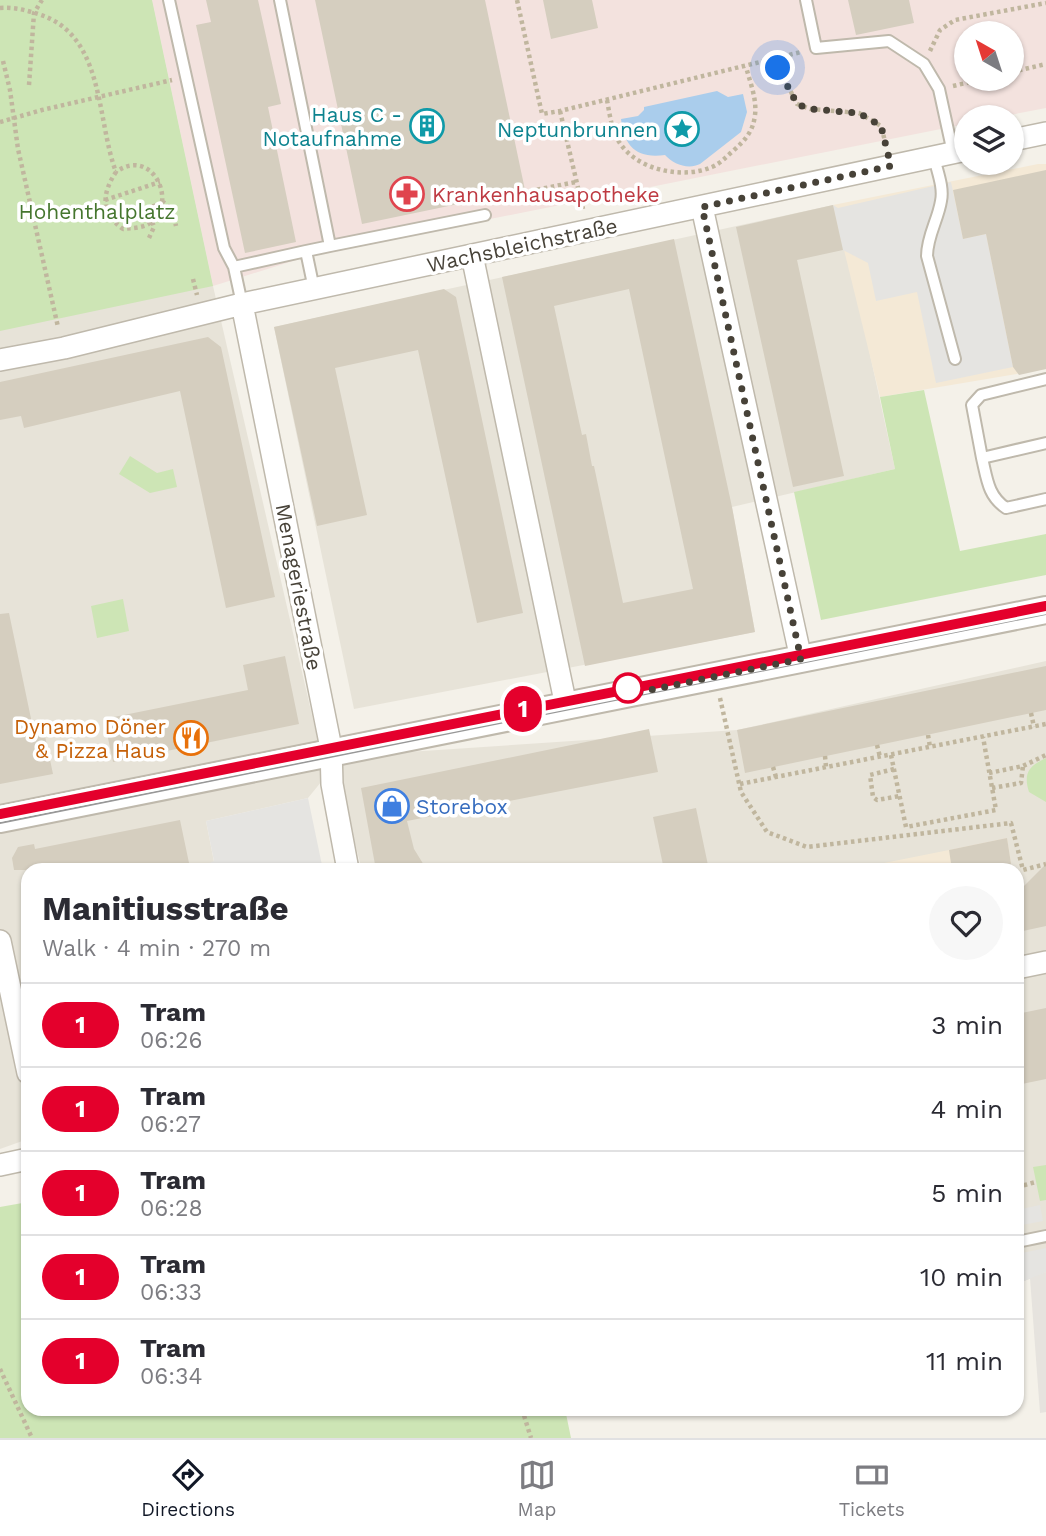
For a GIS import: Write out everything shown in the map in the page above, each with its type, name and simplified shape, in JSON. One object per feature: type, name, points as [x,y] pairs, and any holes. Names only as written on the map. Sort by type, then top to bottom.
[{"type":"street","points":[[1024,138],[1046,133]]},
{"type":"street","name":"Wachsbleichstraße","points":[[242,304],[951,153]]},
{"type":"street","points":[[702,207],[801,659]]},
{"type":"street","points":[[472,255],[566,706]]},
{"type":"street","points":[[0,360],[64,348],[242,304]]},
{"type":"street","name":"Menageriestraße","points":[[242,304],[332,752],[332,783],[347,863]]},
{"type":"street","points":[[0,818],[1046,610]]},
{"type":"street","points":[[0,941],[21,1040]]},
{"type":"street","points":[[1024,967],[1046,962]]},
{"type":"street","points":[[0,1165],[21,1160]]},
{"type":"lane","points":[[169,0],[225,248],[234,267],[242,304]]},
{"type":"lane","points":[[280,0],[330,246]]},
{"type":"lane","points":[[806,0],[816,48],[889,41],[924,64],[939,89],[951,153],[941,204],[927,246],[927,256],[955,359]]},
{"type":"lane","points":[[234,267],[485,215]]},
{"type":"lane","points":[[306,251],[314,289]]},
{"type":"lane","points":[[1046,379],[981,395],[972,405],[989,491],[996,501],[1006,508],[1046,499]]},
{"type":"lane","points":[[982,458],[1046,443]]},
{"type":"lane","points":[[1024,1240],[1046,1236]]},
{"type":"path","points":[[29,85],[34,13],[42,0]]},
{"type":"path","points":[[517,0],[542,114],[816,48]]},
{"type":"path","points":[[924,64],[940,30],[955,20],[1046,3]]},
{"type":"path","points":[[0,8],[52,18],[85,54],[100,98],[110,155],[116,172]]},
{"type":"path","points":[[775,60],[797,104],[810,109],[859,113],[881,126],[891,166]]},
{"type":"path","points":[[3,61],[18,149],[53,308]]},
{"type":"path","points":[[1024,69],[1046,64]]},
{"type":"path","points":[[607,100],[619,143],[635,159],[653,168],[696,172],[724,160],[750,133],[755,106],[746,67]]},
{"type":"path","points":[[0,122],[187,78]]},
{"type":"path","points":[[939,89],[954,86]]},
{"type":"path","points":[[561,111],[587,230]]},
{"type":"path","points":[[123,229],[146,225],[160,210],[160,182],[148,169],[137,164],[123,167],[116,172],[105,192],[112,218],[126,235]]},
{"type":"path","points":[[105,200],[160,182]]},
{"type":"path","points":[[112,218],[161,202]]},
{"type":"path","points":[[161,202],[173,210],[176,226]]},
{"type":"path","points":[[149,239],[152,221]]},
{"type":"path","points":[[721,703],[741,792],[767,832],[807,847],[1011,823],[1021,863]]},
{"type":"path","points":[[1031,713],[1034,727]]},
{"type":"path","points":[[740,784],[1046,724]]},
{"type":"path","points":[[928,734],[930,747]]},
{"type":"path","points":[[891,755],[906,827],[996,810],[983,737]]},
{"type":"path","points":[[877,745],[880,757]]},
{"type":"path","points":[[989,774],[1023,766],[1046,755]]},
{"type":"path","points":[[825,756],[826,767]]},
{"type":"path","points":[[992,788],[1021,783],[1023,766]]},
{"type":"path","points":[[773,767],[776,777]]},
{"type":"path","points":[[894,769],[870,775],[871,787],[876,800],[900,796]]},
{"type":"path","points":[[1024,870],[1046,864]]},
{"type":"path","points":[[1024,1185],[1036,1182]]},
{"type":"path","points":[[0,1369],[21,1414]]},
{"type":"path","points":[[22,1416],[32,1438]]},
{"type":"path","points":[[524,1416],[531,1438]]},
{"type":"shaded area","points":[[0,0],[152,0],[213,286],[326,776],[308,798],[206,821],[214,862],[211,863],[21,863],[21,1142],[0,1149]]},
{"type":"shaded area","points":[[152,0],[1046,0],[1046,108],[1024,112],[1024,105],[954,105],[954,126],[315,254],[213,286]]},
{"type":"shaded area","points":[[1046,164],[1046,369],[880,397],[833,205],[983,175],[1024,175],[1024,167]]},
{"type":"shaded area","points":[[951,182],[963,239],[986,234],[1013,367],[936,383],[917,292],[876,301],[868,263],[843,250],[833,205],[838,208]]},
{"type":"shaded area","points":[[833,205],[838,208],[895,469],[732,507],[755,632],[354,709],[274,327]]},
{"type":"shaded area","points":[[1046,661],[1046,1272],[1024,1281],[1024,863],[360,863],[332,757],[737,730]]},
{"type":"shaded area","points":[[308,798],[322,863],[210,863],[214,861],[206,821]]},
{"type":"shaded area","points":[[1007,838],[1011,863],[884,863]]},
{"type":"shaded area","points":[[1040,1205],[1043,1221],[1024,1225],[1024,1208]]},
{"type":"shaded area","points":[[1046,1248],[1046,1272],[1024,1281],[1024,1253]]},
{"type":"shaded area","points":[[1046,1272],[1046,1412],[1040,1413],[1030,1278]]},
{"type":"green space","name":"Hohenthalplatz","points":[[0,0],[152,0],[213,286],[0,331]]},
{"type":"green space","points":[[924,390],[960,551],[1046,534],[1046,575],[821,620],[794,492],[895,469],[880,397]]},
{"type":"green space","points":[[130,456],[157,473],[173,469],[177,487],[150,493],[119,474]]},
{"type":"green space","points":[[123,599],[129,631],[97,638],[91,606]]},
{"type":"green space","points":[[1046,758],[1046,802],[1029,792],[1027,775],[1035,764]]},
{"type":"green space","points":[[1046,1165],[1046,1200],[1040,1201],[1033,1167]]},
{"type":"green space","points":[[21,1203],[21,1416],[566,1416],[571,1438],[0,1438],[0,1207]]},
{"type":"water","name":"Neptunbrunnen","points":[[717,91],[728,97],[743,94],[747,112],[741,132],[700,164],[681,165],[665,155],[646,155],[633,149],[625,137],[621,119],[638,116],[644,107]]},
{"type":"building","points":[[206,0],[258,0],[281,104],[268,107],[296,242],[245,253],[196,25],[211,22]]},
{"type":"building","name":"Haus C - Notaufnahme","points":[[315,0],[485,0],[525,190],[362,224]]},
{"type":"building","points":[[543,0],[592,0],[598,28],[551,39]]},
{"type":"building","points":[[848,0],[909,0],[914,23],[856,35]]},
{"type":"building","points":[[1046,170],[1046,369],[1019,375],[1013,367],[986,234],[963,239],[953,190]]},
{"type":"building","points":[[833,205],[843,250],[797,260],[844,476],[793,487],[736,227]]},
{"type":"building","points":[[674,239],[732,507],[755,632],[585,666],[502,277]],"holes":[[[629,289],[693,589],[623,603],[594,466],[586,434],[582,435],[554,306]]]},
{"type":"building","points":[[444,289],[456,297],[523,613],[477,623],[418,350],[335,368],[367,515],[317,526],[274,327]]},
{"type":"building","points":[[208,337],[221,347],[275,597],[226,608],[180,391],[24,428],[21,416],[0,420],[0,382]]},
{"type":"building","points":[[9,613],[34,733],[44,731],[53,774],[0,784],[0,614]]},
{"type":"building","points":[[285,656],[299,724],[113,762],[104,719],[248,690],[243,665]]},
{"type":"building","points":[[1046,666],[1046,710],[745,773],[737,730]]},
{"type":"building","points":[[649,729],[658,772],[407,821],[414,849],[423,863],[375,863],[361,788]]},
{"type":"building","points":[[696,808],[708,863],[663,863],[653,817]]},
{"type":"building","points":[[180,820],[189,863],[21,863],[21,870],[14,870],[12,858],[18,847],[34,844],[35,849]]},
{"type":"building","points":[[1007,838],[1011,863],[951,863],[949,850]]},
{"type":"building","points":[[1046,864],[1046,926],[1024,931],[1024,886]]},
{"type":"building","points":[[1046,1008],[1046,1079],[1024,1084],[1024,1013]]},
{"type":"tram line","name":"1","points":[[0,814],[1046,606]]},
{"type":"tram line","points":[[0,823],[1046,614]]},
{"type":"place","name":"Haus C - Notaufnahme","points":[[427,126]]},
{"type":"place","name":"Neptunbrunnen","points":[[682,129]]},
{"type":"place","name":"Krankenhausapotheke","points":[[407,194]]},
{"type":"place","name":"Dynamo Döner & Pizza Haus","points":[[191,738]]},
{"type":"place","name":"Storebox","points":[[392,806]]},
{"type":"route","points":[[628,688],[640,692],[801,659],[702,207],[891,166],[881,126],[859,113],[810,109],[797,104],[778,68]]}]
